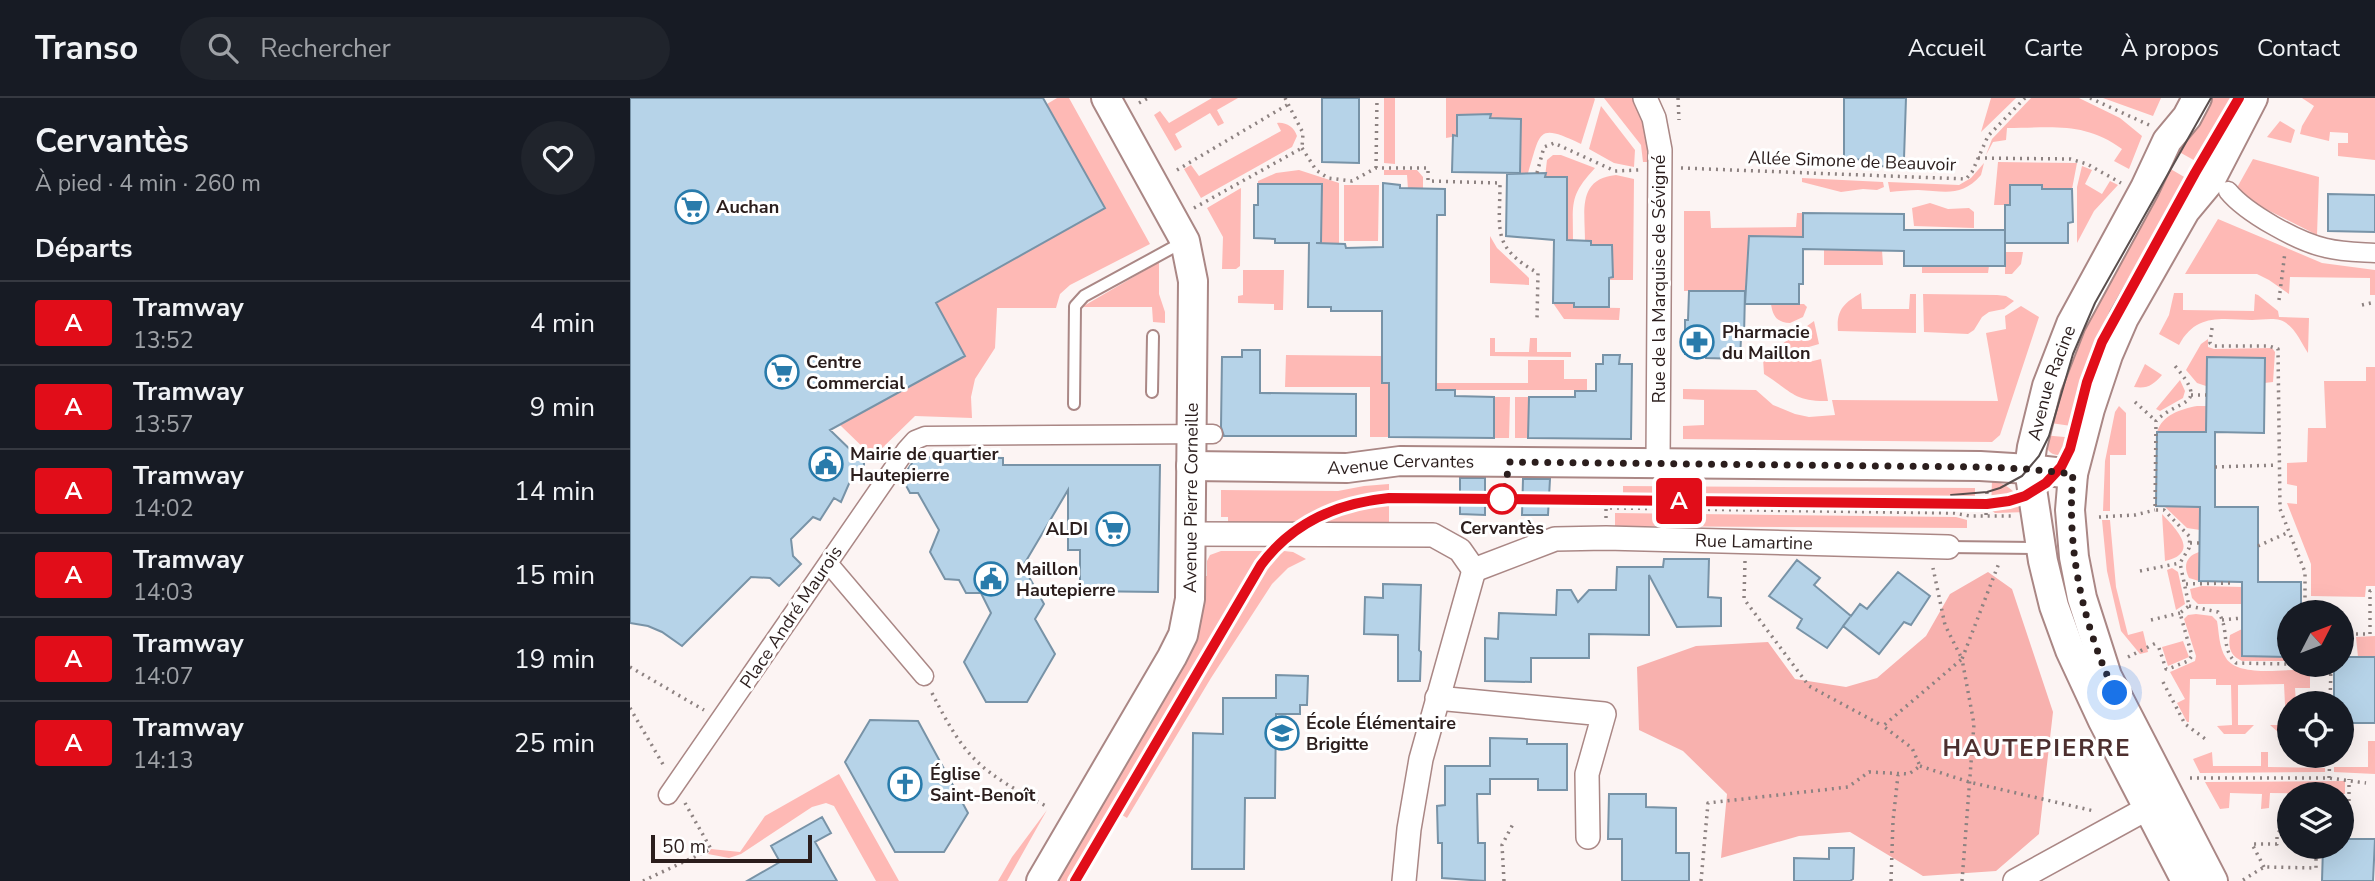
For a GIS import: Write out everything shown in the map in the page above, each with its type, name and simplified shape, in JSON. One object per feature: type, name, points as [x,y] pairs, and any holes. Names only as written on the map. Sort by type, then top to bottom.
[{"type":"street","name":"Avenue Pierre Corneille","points":[[1041,881],[1165,669],[1188,617],[1191,466],[1202,434],[1193,281],[1180,230],[1106,98]]},
{"type":"street","name":"Rue de la Marquise de Sévigné","points":[[1645,98],[1654,118],[1669,169],[1658,464]]},
{"type":"street","name":"Avenue Racine","points":[[2186,881],[2085,686],[2029,548],[2029,469],[2034,436],[2047,386],[2071,324],[2145,188],[2167,141],[2187,117],[2197,98]]},
{"type":"street","points":[[2213,881],[2107,676],[2082,598],[2074,557],[2070,510],[2073,474],[2098,381],[2124,318],[2185,211],[2210,181],[2253,98]]},
{"type":"street","points":[[2228,191],[2241,206],[2288,232],[2325,248],[2375,253]]},
{"type":"street","name":"Place André Maurois","points":[[668,795],[905,450],[915,440],[925,436],[1202,434]]},
{"type":"street","name":"Avenue Cervantes","points":[[1191,466],[1347,468],[1400,461],[2029,469],[2073,474]]},
{"type":"street","points":[[1190,534],[1433,535],[1460,550],[1474,570],[1421,759],[1409,829],[1404,881]]},
{"type":"street","name":"Rue Lamartine","points":[[1474,570],[1555,539],[1938,547]]},
{"type":"street","points":[[828,563],[924,676]]},
{"type":"street","points":[[1437,698],[1604,714],[1587,774],[1588,837]]},
{"type":"street","points":[[2015,881],[2148,808]]},
{"type":"lane","points":[[1074,404],[1075,306],[1084,296],[1180,230]]},
{"type":"lane","points":[[1152,392],[1153,336]]},
{"type":"lane","name":"Rue Lamartine","points":[[1938,547],[2029,548]]},
{"type":"path","points":[[1139,103],[1148,98]]},
{"type":"path","points":[[1285,98],[1303,133],[1302,148],[1316,170],[1328,178],[1352,181],[1376,168],[1428,168],[1428,181],[1500,183],[1500,233],[1509,252],[1538,272],[1537,319]]},
{"type":"path","points":[[1376,168],[1377,98]]},
{"type":"path","name":"Allée Simone de Beauvoir","points":[[1669,169],[1966,179],[1989,136],[2025,98]]},
{"type":"path","points":[[2090,98],[2155,128]]},
{"type":"path","points":[[1177,170],[1287,105]]},
{"type":"path","points":[[1536,173],[1544,147],[1554,143],[1615,171],[1669,169]]},
{"type":"path","points":[[1180,230],[1302,148]]},
{"type":"path","points":[[1978,158],[2070,159],[2087,164],[2122,183]]},
{"type":"path","points":[[2279,300],[2288,232]]},
{"type":"path","points":[[2362,305],[2375,302]]},
{"type":"path","points":[[2212,328],[2210,342],[2214,346],[2269,346],[2278,349],[2280,509],[2305,572],[2305,600]]},
{"type":"path","points":[[2156,421],[2188,401],[2191,395],[2192,387],[2175,366]]},
{"type":"path","points":[[2191,395],[2206,395]]},
{"type":"path","points":[[2136,402],[2156,421],[2155,510]]},
{"type":"path","points":[[2215,467],[2278,466]]},
{"type":"path","points":[[1606,538],[1606,508],[2018,516]]},
{"type":"path","points":[[2099,517],[2164,510],[2190,537],[2190,543],[2180,563],[2189,606]]},
{"type":"path","points":[[2258,546],[2289,531]]},
{"type":"path","points":[[1746,542],[1744,599],[1809,686],[1883,726],[1912,748],[1920,766],[1969,782],[2099,812]]},
{"type":"path","points":[[2190,543],[2200,543]]},
{"type":"path","points":[[1938,547],[1945,625],[1962,659],[1974,724],[1962,881]]},
{"type":"path","points":[[1883,726],[1962,659],[2001,557],[2029,548]]},
{"type":"path","points":[[2140,570],[2180,563]]},
{"type":"path","points":[[2186,584],[2232,583]]},
{"type":"path","points":[[2354,634],[2370,634],[2370,590],[2375,590]]},
{"type":"path","points":[[2151,620],[2180,613],[2189,606],[2218,612],[2222,620],[2225,646],[2236,663],[2277,664]]},
{"type":"path","points":[[2159,648],[2166,669],[2191,659],[2192,653],[2180,613]]},
{"type":"path","points":[[2222,620],[2242,618]]},
{"type":"path","points":[[2129,657],[2158,642]]},
{"type":"path","points":[[630,667],[721,720]]},
{"type":"path","points":[[924,676],[959,743],[972,759],[1004,785],[1046,806]]},
{"type":"path","points":[[2163,682],[2185,724],[2208,741]]},
{"type":"path","points":[[1701,881],[1708,803],[1848,787],[1869,772],[1909,775],[1920,766]]},
{"type":"path","points":[[2329,768],[2329,778]]},
{"type":"path","points":[[1891,881],[1892,821],[1899,774]]},
{"type":"path","points":[[2190,778],[2329,778],[2367,783]]},
{"type":"path","points":[[1504,881],[1502,845],[1514,822]]},
{"type":"path","points":[[2264,867],[2252,844],[2277,844]]},
{"type":"path","points":[[2243,880],[2264,867],[2316,868],[2316,859]]},
{"type":"shaded area","points":[[1057,98],[1069,98],[1150,244],[1070,285],[1060,294],[1056,308],[997,308],[995,348],[975,379],[971,397],[972,418],[915,416],[873,457],[840,425],[965,356],[936,303],[1105,208],[1047,104]]},
{"type":"shaded area","points":[[1212,98],[1238,98],[1217,110],[1224,123],[1218,126],[1210,113],[1175,134],[1182,147],[1175,151],[1154,115],[1160,111],[1169,123]]},
{"type":"shaded area","points":[[1384,98],[1395,98],[1395,164],[1384,163]]},
{"type":"shaded area","points":[[1446,98],[1595,99],[1581,144],[1556,134],[1543,135],[1528,173],[1517,173],[1520,119],[1490,118],[1490,114],[1458,115],[1457,136],[1446,138]]},
{"type":"shaded area","points":[[1604,98],[1633,98],[1647,129],[1650,162],[1643,162],[1641,145]]},
{"type":"shaded area","points":[[1991,98],[2016,98],[1981,132]]},
{"type":"shaded area","points":[[2031,98],[2079,98],[2120,118],[2142,136],[2129,169],[2114,161],[2122,149],[2094,134],[2067,128],[2007,128],[2006,140],[1993,142],[1986,155],[1992,139]]},
{"type":"shaded area","points":[[2103,98],[2161,98],[2153,116]]},
{"type":"shaded area","points":[[2206,98],[2245,98],[2208,168],[2172,148]]},
{"type":"shaded area","points":[[2302,98],[2375,98],[2375,160],[2338,156],[2338,143],[2348,143],[2348,133],[2330,132],[2329,141],[2300,134],[2314,106]]},
{"type":"shaded area","points":[[1601,106],[1635,150],[1634,167],[1614,163],[1589,149]]},
{"type":"shaded area","points":[[2280,121],[2295,130],[2291,143],[2267,137]]},
{"type":"shaded area","points":[[1277,123],[1284,123],[1296,133],[1292,147],[1201,198],[1184,169],[1191,165],[1199,176],[1281,131]]},
{"type":"shaded area","points":[[1553,155],[1561,155],[1595,168],[1581,186],[1574,201],[1573,240],[1563,240],[1545,177],[1547,160]]},
{"type":"shaded area","points":[[2253,159],[2319,177],[2317,235],[2234,193]]},
{"type":"shaded area","points":[[1998,162],[2077,163],[2072,189],[2010,185],[2010,205],[1994,205]]},
{"type":"shaded area","points":[[1984,163],[1981,175],[1959,190],[1890,192],[1888,182],[1959,185],[1971,178]]},
{"type":"shaded area","points":[[2162,164],[2198,185],[2078,427],[2044,422],[2057,376]]},
{"type":"shaded area","points":[[2082,166],[2092,170],[2085,184],[2102,194],[2110,181],[2118,185],[2094,211],[2077,243],[2077,187]]},
{"type":"shaded area","points":[[1299,170],[1339,183],[1339,244],[1317,243],[1318,225],[1258,184],[1258,181],[1276,173]]},
{"type":"shaded area","points":[[1384,170],[1417,170],[1423,177],[1423,189],[1408,189],[1407,175],[1384,175]]},
{"type":"shaded area","points":[[1616,175],[1634,179],[1633,280],[1609,280],[1613,277],[1612,245],[1591,245],[1591,241],[1585,241],[1585,208],[1589,190],[1603,178]]},
{"type":"shaded area","points":[[1802,178],[1883,182],[1884,187],[1877,190],[1841,192],[1802,182]]},
{"type":"shaded area","points":[[1344,185],[1379,185],[1378,241],[1344,241]]},
{"type":"shaded area","points":[[1241,188],[1240,266],[1236,269],[1222,269],[1223,237],[1207,208]]},
{"type":"shaded area","points":[[1930,203],[1948,209],[1969,208],[1974,212],[1974,228],[1914,226],[1912,208]]},
{"type":"shaded area","points":[[1684,211],[1710,211],[1711,228],[1796,227],[1797,213],[1803,213],[1803,241],[1781,236],[1749,236],[1745,295],[1723,291],[1684,291]]},
{"type":"shaded area","points":[[2218,219],[2322,263],[2375,270],[2375,295],[2370,295],[2370,278],[2290,277],[2289,294],[2257,274],[2185,274]]},
{"type":"shaded area","points":[[1490,236],[1497,248],[1529,278],[1529,285],[1490,283]]},
{"type":"shaded area","points":[[1824,250],[1882,250],[1883,265],[1824,265]]},
{"type":"shaded area","points":[[2005,252],[2023,252],[2021,264],[2012,274],[2005,274]]},
{"type":"shaded area","points":[[1159,262],[1159,294],[1165,312],[1165,323],[1153,322],[1152,307],[1082,307]]},
{"type":"shaded area","points":[[1922,266],[1989,266],[1988,273],[1922,273]]},
{"type":"shaded area","points":[[1243,270],[1284,270],[1283,310],[1274,310],[1274,304],[1238,303],[1238,296],[1243,295]]},
{"type":"shaded area","points":[[1861,293],[1862,309],[1909,309],[1910,294],[1916,294],[1916,333],[1838,331],[1838,318],[1842,308]]},
{"type":"shaded area","points":[[2174,293],[2183,293],[2183,310],[2254,311],[2255,294],[2258,295],[2278,311],[2279,317],[2309,318],[2308,353],[2290,326],[2273,319],[2210,320],[2193,327],[2179,345],[2159,334],[2169,315]]},
{"type":"shaded area","points":[[1923,294],[1997,295],[2014,301],[2004,309],[1989,312],[1982,317],[1968,334],[1924,332]]},
{"type":"shaded area","points":[[1553,303],[1574,303],[1575,307],[1620,308],[1619,320],[1564,319]]},
{"type":"shaded area","points":[[1771,304],[1804,304],[1807,307],[1803,317],[1790,323],[1776,318]]},
{"type":"shaded area","points":[[2021,306],[2039,317],[2000,435],[1992,442],[1683,439],[1683,426],[1704,425],[1704,400],[1683,399],[1683,389],[1756,390],[1773,405],[1809,417],[1835,415],[1832,400],[1998,401],[1986,333],[2006,329],[2005,316]]},
{"type":"shaded area","points":[[1814,321],[1819,344],[1802,349],[1803,360],[1809,362],[1821,359],[1828,401],[1799,397],[1764,374],[1763,358]]},
{"type":"shaded area","points":[[1490,338],[1495,338],[1495,352],[1529,352],[1530,338],[1537,338],[1537,352],[1571,352],[1571,357],[1490,356]]},
{"type":"shaded area","points":[[2208,339],[2208,347],[2214,349],[2272,348],[2275,352],[2273,382],[2264,383],[2264,358],[2207,357],[2206,386],[2197,383],[2186,370],[2201,344]]},
{"type":"shaded area","points":[[1286,355],[1382,356],[1382,383],[1528,383],[1528,360],[1564,360],[1564,379],[1587,379],[1587,390],[1447,390],[1389,437],[1370,437],[1370,387],[1285,387]]},
{"type":"shaded area","points":[[2145,364],[2162,375],[2150,386],[2134,387]]},
{"type":"shaded area","points":[[2366,367],[2375,367],[2375,586],[2366,586],[2365,597],[2311,596],[2311,564],[2287,503],[2297,504],[2297,486],[2287,484],[2287,463],[2307,462],[2308,428],[2326,428],[2324,381],[2366,381]]},
{"type":"shaded area","points":[[2180,380],[2185,391],[2183,398],[2160,411],[2156,409]]},
{"type":"shaded area","points":[[1494,397],[1510,397],[1509,438],[1494,438]]},
{"type":"shaded area","points":[[1515,397],[1528,397],[1528,438],[1515,438]]},
{"type":"shaded area","points":[[2119,406],[2126,413],[2126,455],[2110,455],[2110,511],[2103,511],[2105,461],[2115,412]]},
{"type":"shaded area","points":[[2197,406],[2206,406],[2206,432],[2157,432],[2168,417]]},
{"type":"shaded area","points":[[2042,435],[2076,438],[2067,451],[2057,455],[2048,450]]},
{"type":"shaded area","points":[[1992,480],[2004,484],[2013,492],[2028,512],[1995,513],[1991,510]]},
{"type":"shaded area","points":[[1389,484],[1389,524],[1228,524],[1228,517],[1221,517],[1221,490],[1338,491]]},
{"type":"shaded area","points":[[1623,486],[1975,488],[1975,511],[1954,508],[1623,503]]},
{"type":"shaded area","points":[[2164,506],[2200,507],[2200,530],[2187,528]]},
{"type":"shaded area","points":[[1615,513],[1956,517],[1967,520],[1967,528],[1615,526]]},
{"type":"shaded area","points":[[2162,514],[2179,533],[2184,547],[2176,557],[2165,561]]},
{"type":"shaded area","points":[[2102,520],[2110,520],[2116,587],[2128,635],[2143,631],[2148,652],[2140,654],[2121,631],[2107,571]]},
{"type":"shaded area","points":[[1221,551],[1284,551],[1293,552],[1306,559],[1288,568],[1272,584],[1211,678],[1127,818],[1119,813],[1080,881],[1051,881],[1200,576],[1207,576],[1207,561],[1210,555]]},
{"type":"shaded area","points":[[2199,552],[2199,581],[2189,578],[2186,566],[2191,556]]},
{"type":"shaded area","points":[[2172,568],[2178,572],[2185,604],[2176,610],[2167,570]]},
{"type":"shaded area","points":[[1988,572],[2012,589],[2053,712],[2039,834],[1996,871],[1923,876],[1850,832],[1799,836],[1721,858],[1727,794],[1683,751],[1639,730],[1637,667],[1696,646],[1768,642],[1795,679],[1846,687],[1877,678],[1926,636],[1950,594]]},
{"type":"shaded area","points":[[2202,586],[2242,587],[2242,604],[2198,604],[2192,598],[2190,589]]},
{"type":"shaded area","points":[[2188,615],[2212,616],[2217,621],[2222,650],[2232,664],[2252,670],[2277,671],[2277,677],[2310,677],[2310,688],[2284,691],[2284,684],[2238,685],[2238,725],[2254,725],[2245,734],[2224,734],[2217,726],[2232,725],[2231,685],[2216,685],[2216,679],[2190,679],[2187,722],[2177,703],[2185,699],[2170,672],[2195,661],[2196,656],[2184,619]]},
{"type":"shaded area","points":[[2242,629],[2242,656],[2277,657],[2277,661],[2238,659],[2231,651],[2230,635]]},
{"type":"shaded area","points":[[2375,636],[2375,657],[2358,657],[2356,637]]},
{"type":"shaded area","points":[[2183,641],[2189,657],[2168,666],[2162,647]]},
{"type":"shaded area","points":[[2368,741],[2375,741],[2375,774],[2334,772],[2334,768],[2368,767]]},
{"type":"shaded area","points":[[2212,752],[2213,766],[2261,766],[2261,752],[2268,752],[2268,767],[2325,768],[2325,772],[2200,773],[2193,759]]},
{"type":"shaded area","points":[[839,774],[899,881],[876,881],[834,806],[826,803],[812,807],[741,854],[729,858],[708,854],[711,849],[740,852],[765,816]]},
{"type":"shaded area","points":[[2345,781],[2277,782],[2277,793],[2270,793],[2269,808],[2261,809],[2262,794],[2230,793],[2229,808],[2220,809],[2205,782]]},
{"type":"shaded area","points":[[1047,810],[1007,881],[998,881],[1012,857]]},
{"type":"building","name":"Centre Commercial","points":[[630,98],[1043,98],[1105,208],[936,303],[965,356],[830,430],[864,466],[851,479],[841,502],[834,498],[820,520],[813,517],[791,539],[793,556],[801,564],[779,586],[770,578],[751,577],[682,646],[662,632],[630,623]]},
{"type":"building","points":[[1322,98],[1359,98],[1359,163],[1322,162]]},
{"type":"building","points":[[1844,98],[1906,98],[1904,159],[1887,159],[1887,166],[1871,167],[1871,160],[1844,159]]},
{"type":"building","points":[[1491,114],[1490,118],[1521,119],[1520,173],[1452,172],[1453,135],[1457,136],[1457,115]]},
{"type":"building","points":[[1546,173],[1545,177],[1567,177],[1567,240],[1591,241],[1591,245],[1612,245],[1613,277],[1609,278],[1609,307],[1574,307],[1574,303],[1553,303],[1554,240],[1506,236],[1507,174]]},
{"type":"building","points":[[1383,183],[1400,185],[1400,188],[1445,189],[1445,215],[1437,215],[1436,390],[1455,390],[1455,396],[1494,397],[1494,438],[1389,437],[1389,383],[1382,383],[1382,311],[1331,311],[1331,307],[1308,307],[1309,243],[1275,243],[1275,239],[1254,238],[1254,205],[1258,205],[1258,184],[1322,184],[1321,243],[1316,243],[1345,244],[1346,248],[1383,247]]},
{"type":"building","points":[[2010,185],[2072,189],[2073,222],[2068,223],[2068,243],[2005,243],[2005,205],[2010,205]]},
{"type":"building","points":[[2328,194],[2375,195],[2375,232],[2328,231]]},
{"type":"building","points":[[1803,213],[1904,214],[1904,230],[2005,230],[2005,266],[1904,266],[1904,251],[1803,249],[1803,284],[1799,284],[1799,304],[1745,304],[1749,236],[1803,237]]},
{"type":"building","points":[[1689,291],[1745,291],[1744,337],[1741,338],[1740,359],[1685,354],[1685,320],[1688,320]]},
{"type":"building","points":[[1242,350],[1260,350],[1260,393],[1356,394],[1356,436],[1224,436],[1221,427],[1222,357],[1242,357]]},
{"type":"building","points":[[1603,355],[1620,355],[1619,364],[1632,364],[1631,439],[1528,438],[1529,397],[1575,397],[1575,391],[1596,391],[1596,364],[1603,364]]},
{"type":"building","points":[[2207,357],[2265,358],[2264,433],[2215,432],[2215,507],[2258,507],[2258,582],[2301,582],[2301,600],[2277,600],[2277,657],[2242,656],[2242,582],[2199,581],[2200,507],[2156,506],[2157,432],[2206,432]]},
{"type":"building","name":"Maillon Hautepierre","points":[[916,457],[1003,458],[1003,465],[1160,465],[1158,592],[1080,591],[1080,550],[1068,550],[1068,490],[1023,566],[1044,604],[1035,619],[1055,654],[1027,702],[986,702],[964,662],[991,613],[981,593],[966,593],[959,580],[945,579],[930,552],[939,530],[918,493],[910,493],[902,478]]},
{"type":"building","points":[[1460,478],[1485,478],[1485,515],[1460,514]]},
{"type":"building","points":[[1523,479],[1550,479],[1548,515],[1522,515]]},
{"type":"building","points":[[1664,559],[1709,559],[1708,597],[1721,598],[1721,626],[1677,627],[1649,575],[1649,635],[1589,634],[1589,658],[1531,658],[1531,682],[1485,681],[1485,638],[1498,639],[1499,613],[1556,615],[1557,590],[1571,590],[1578,602],[1589,590],[1616,590],[1617,567],[1663,567]]},
{"type":"building","points":[[1797,560],[1820,578],[1814,585],[1851,616],[1860,604],[1867,609],[1898,572],[1930,596],[1911,625],[1904,622],[1879,654],[1843,626],[1827,648],[1797,628],[1802,619],[1769,596]]},
{"type":"building","points":[[1383,584],[1421,585],[1420,681],[1398,681],[1398,635],[1364,634],[1365,597],[1383,598]]},
{"type":"building","points":[[2354,657],[2375,657],[2375,723],[2354,723],[2354,691],[2334,691],[2334,677],[2354,677]]},
{"type":"building","points":[[1276,675],[1308,676],[1307,705],[1300,705],[1300,714],[1276,714],[1275,798],[1245,798],[1244,869],[1192,869],[1193,733],[1223,734],[1223,698],[1276,698]]},
{"type":"building","name":"Église Saint-Benoît","points":[[870,720],[918,721],[968,813],[944,852],[895,852],[845,762]]},
{"type":"building","points":[[1490,738],[1527,739],[1527,744],[1567,744],[1567,790],[1538,790],[1538,779],[1490,779],[1490,794],[1477,794],[1478,843],[1485,843],[1485,881],[1442,878],[1442,843],[1438,843],[1437,806],[1445,805],[1445,766],[1490,766]]},
{"type":"building","points":[[1609,794],[1646,794],[1646,807],[1676,808],[1676,853],[1689,853],[1689,881],[1622,881],[1622,839],[1608,839]]},
{"type":"building","points":[[822,817],[831,833],[815,842],[837,881],[747,881],[780,862],[771,846]]},
{"type":"building","points":[[2354,839],[2375,839],[2373,881],[2322,881],[2323,859],[2354,859]]},
{"type":"building","points":[[1829,848],[1854,848],[1853,879],[1794,881],[1794,858],[1829,859]]},
{"type":"tram line","points":[[1951,495],[1987,492],[2000,488],[2022,476],[2039,456],[2049,436],[2073,354],[2095,303],[2211,98]]},
{"type":"tram line","points":[[1075,881],[1261,565],[1287,536],[1317,516],[1351,504],[1389,498],[1987,504],[2026,496],[2046,483],[2061,467],[2070,449],[2087,382],[2103,342],[2173,211],[2239,98]]},
{"type":"tram line","name":"A","points":[[1075,881],[1261,565],[1297,528],[1331,510],[1359,501],[1389,498],[1955,505],[1999,503],[2018,499],[2039,488],[2057,472],[2070,449],[2093,364],[2114,318],[2239,98]]},
{"type":"place","name":"Auchan","points":[[692,207]]},
{"type":"place","name":"Pharmacie du Maillon","points":[[1697,342]]},
{"type":"place","name":"Centre Commercial","points":[[782,372]]},
{"type":"place","name":"Mairie de quartier Hautepierre","points":[[826,464]]},
{"type":"place","name":"Cervantès","points":[[1502,499]]},
{"type":"place","name":"ALDI","points":[[1113,529]]},
{"type":"place","name":"Maillon Hautepierre","points":[[991,579]]},
{"type":"place","name":"École Élémentaire Brigitte","points":[[1282,733]]},
{"type":"place","name":"Église Saint-Benoît","points":[[905,784]]},
{"type":"district","name":"HAUTEPIERRE","points":[[2037,748]]},
{"type":"route","points":[[1502,499],[1510,462],[1980,467],[2073,474],[2070,510],[2078,578],[2094,640],[2115,693]]}]
